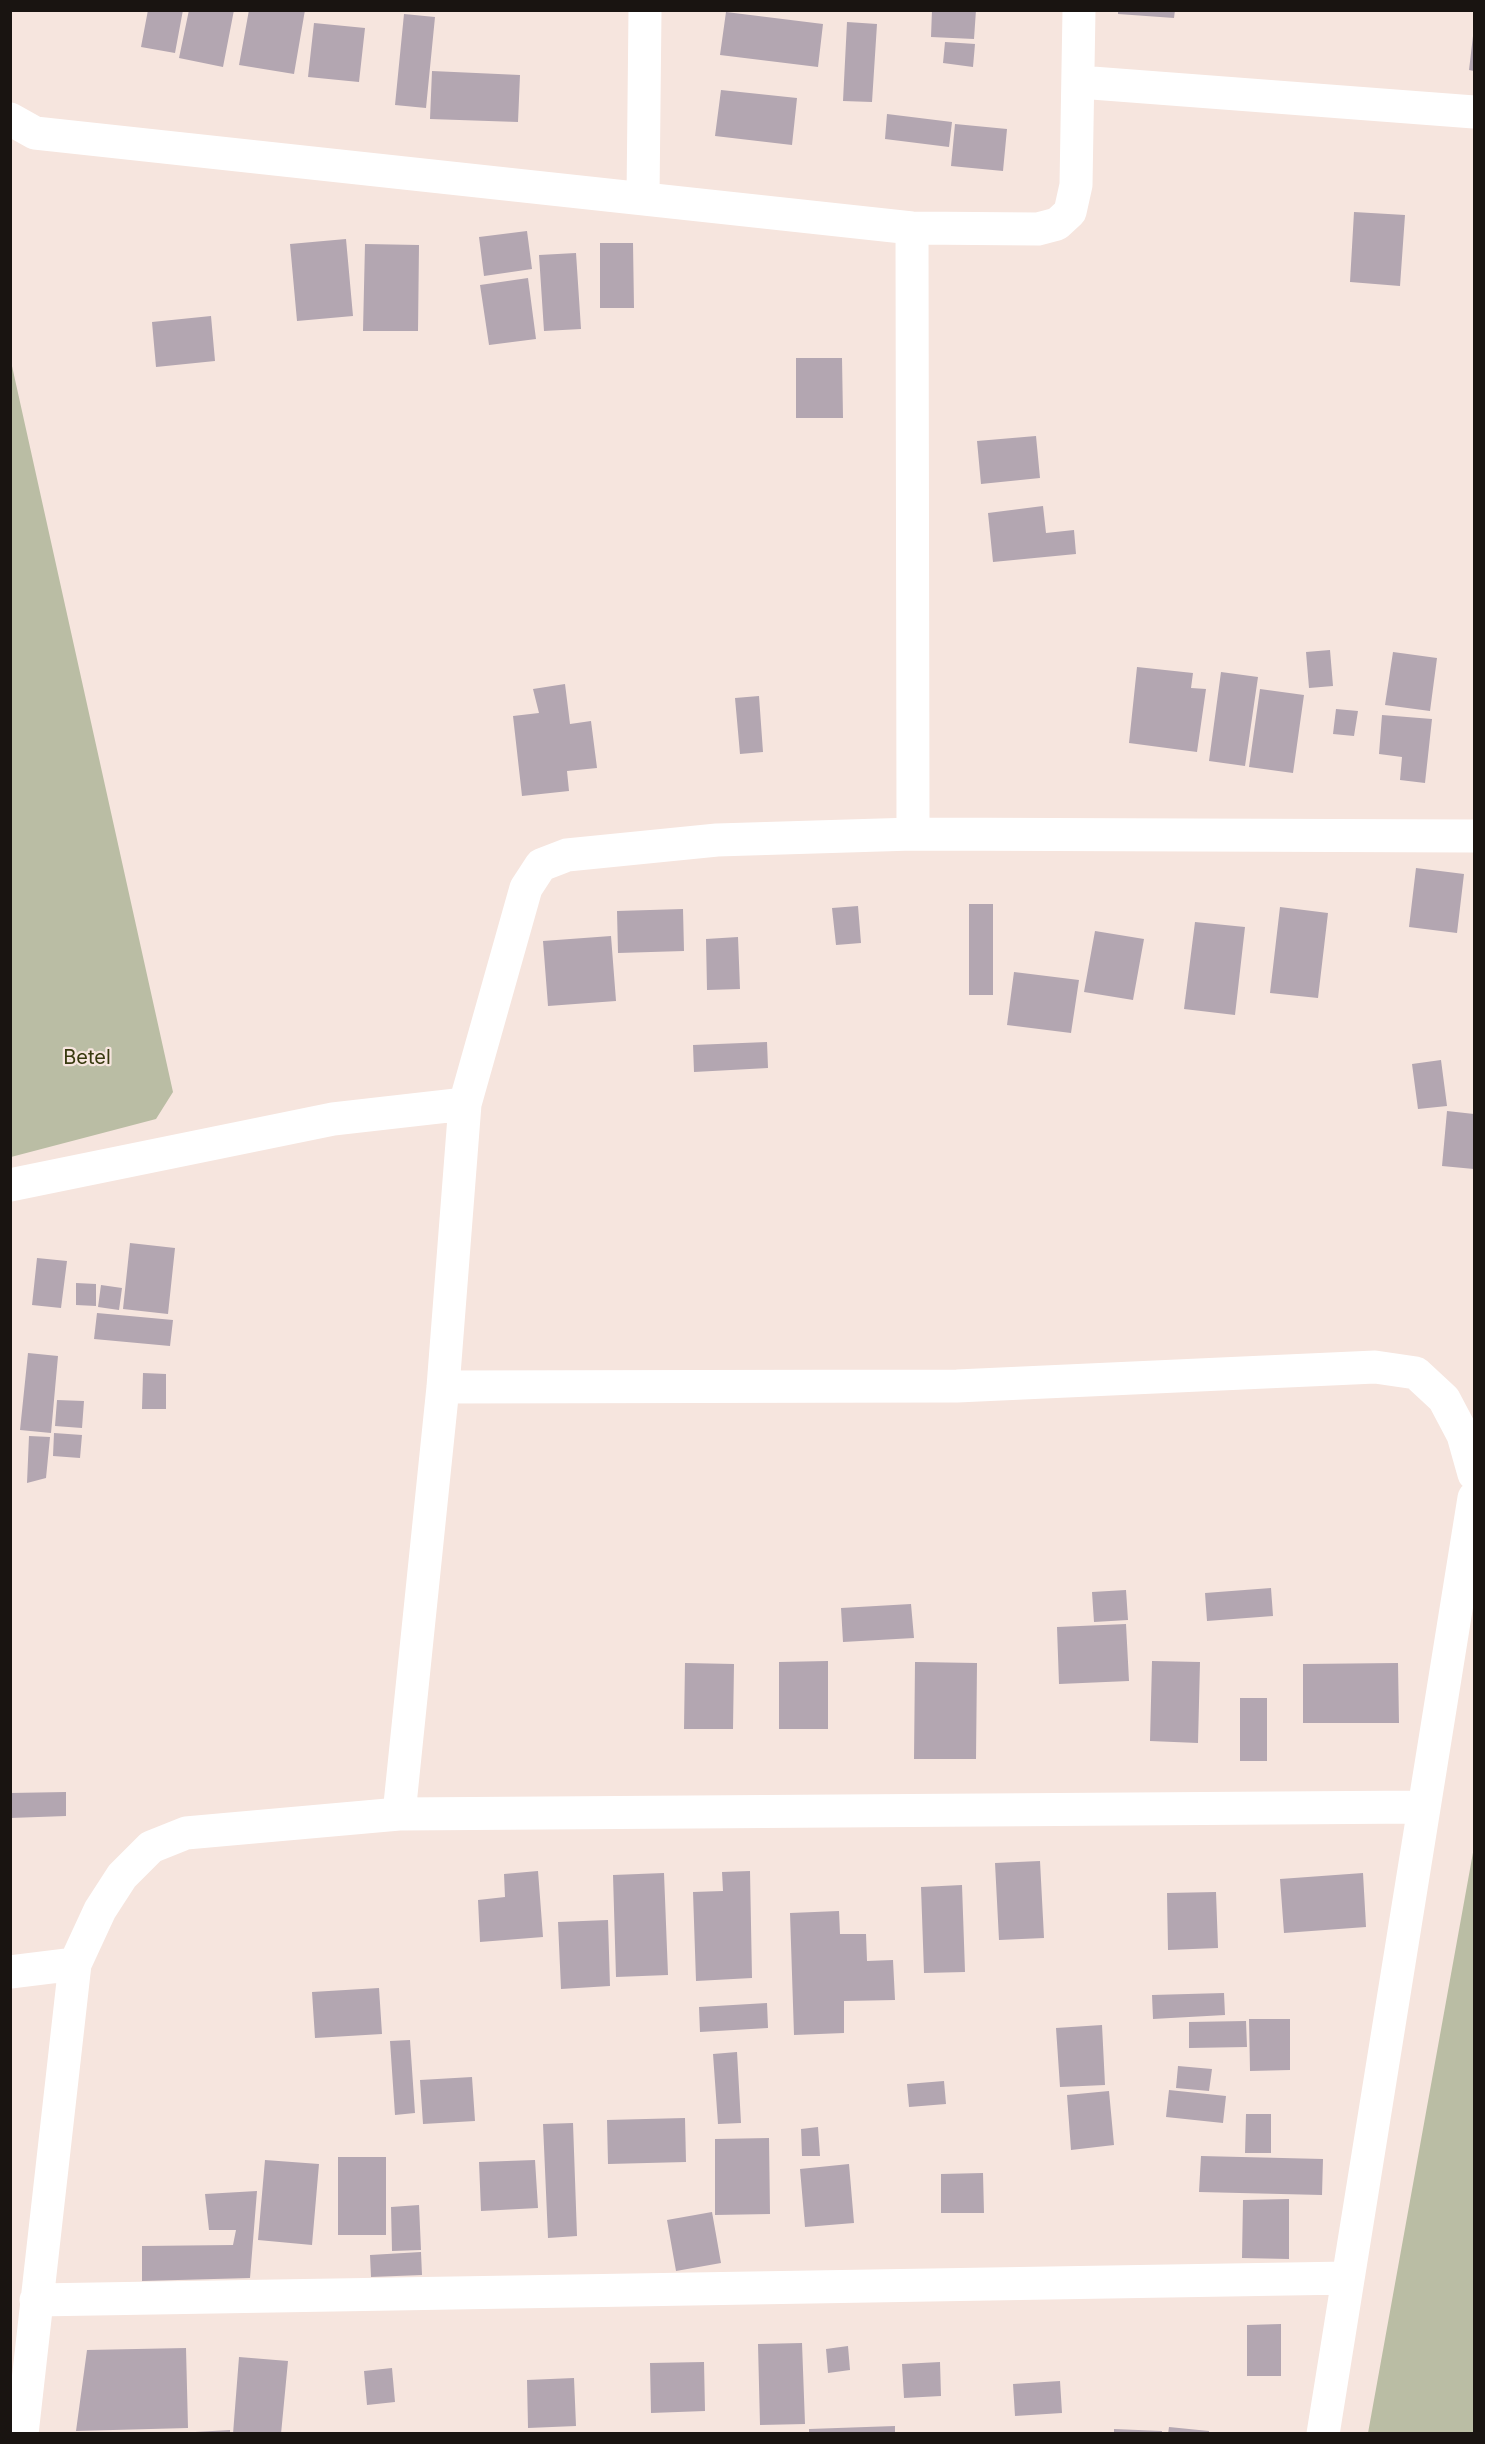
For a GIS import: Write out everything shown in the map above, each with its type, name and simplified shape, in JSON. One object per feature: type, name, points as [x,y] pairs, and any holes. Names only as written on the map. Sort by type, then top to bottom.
[{"type":"street","points":[[643,198],[645,10]]},
{"type":"street","points":[[10,119],[35,133],[912,228],[1038,229],[1057,224],[1070,212],[1076,185],[1079,82],[1078,10]]},
{"type":"street","points":[[1079,82],[1474,112]]},
{"type":"street","points":[[912,228],[913,834]]},
{"type":"street","points":[[399,1814],[443,1387],[465,1104],[526,888],[541,865],[567,855],[717,840],[913,834],[1474,836]]},
{"type":"street","points":[[10,1185],[333,1119],[465,1104]]},
{"type":"street","points":[[443,1387],[957,1386],[1375,1367],[1416,1373],[1444,1399],[1463,1435],[1474,1474]]},
{"type":"street","points":[[1323,2433],[1474,1498]]},
{"type":"street","points":[[22,2433],[18,2391],[36,2300],[75,1964],[105,1901],[122,1876],[151,1847],[186,1833],[399,1814],[1423,1806]]},
{"type":"street","points":[[10,1972],[75,1964]]},
{"type":"street","points":[[36,2300],[1348,2277]]},
{"type":"green space","name":"Betel","points":[[10,357],[173,1092],[156,1119],[11,1157]]},
{"type":"green space","points":[[1474,1847],[1474,2433],[1368,2433]]},
{"type":"building","points":[[148,10],[183,10],[175,53],[141,47]]},
{"type":"building","points":[[189,10],[234,10],[223,67],[179,58]]},
{"type":"building","points":[[249,10],[305,10],[294,74],[239,65]]},
{"type":"building","points":[[932,10],[976,10],[974,39],[931,37]]},
{"type":"building","points":[[1118,10],[1175,10],[1174,18],[1118,14]]},
{"type":"building","points":[[726,12],[823,24],[818,67],[720,55]]},
{"type":"building","points":[[404,14],[435,17],[426,108],[395,105]]},
{"type":"building","points":[[847,22],[877,24],[872,102],[843,101]]},
{"type":"building","points":[[314,23],[365,28],[359,82],[308,77]]},
{"type":"building","points":[[1474,36],[1474,71],[1469,70]]},
{"type":"building","points":[[945,42],[975,44],[973,67],[943,63]]},
{"type":"building","points":[[432,71],[520,75],[518,122],[430,119]]},
{"type":"building","points":[[721,90],[797,98],[792,145],[715,136]]},
{"type":"building","points":[[887,114],[952,122],[949,147],[885,139]]},
{"type":"building","points":[[955,124],[1007,129],[1003,171],[951,166]]},
{"type":"building","points":[[1354,212],[1405,215],[1400,286],[1350,282]]},
{"type":"building","points":[[527,231],[532,269],[484,276],[479,237]]},
{"type":"building","points":[[346,239],[353,316],[297,321],[290,244]]},
{"type":"building","points":[[600,243],[633,243],[634,308],[600,308]]},
{"type":"building","points":[[365,244],[419,245],[418,331],[363,331]]},
{"type":"building","points":[[576,253],[581,329],[544,331],[539,255]]},
{"type":"building","points":[[528,278],[536,339],[489,345],[480,285]]},
{"type":"building","points":[[211,316],[215,361],[156,367],[152,322]]},
{"type":"building","points":[[796,358],[842,358],[843,418],[796,418]]},
{"type":"building","points":[[1036,436],[1040,478],[981,484],[977,441]]},
{"type":"building","points":[[1043,506],[1046,533],[1074,530],[1076,554],[993,562],[988,513]]},
{"type":"building","points":[[1330,650],[1333,686],[1309,688],[1306,652]]},
{"type":"building","points":[[1393,652],[1437,658],[1430,711],[1385,705]]},
{"type":"building","points":[[1137,667],[1193,673],[1191,688],[1206,689],[1197,752],[1129,743]]},
{"type":"building","points":[[1221,672],[1258,677],[1245,766],[1209,761]]},
{"type":"building","points":[[565,684],[570,724],[591,721],[597,768],[567,771],[569,791],[522,796],[513,716],[539,713],[533,689]]},
{"type":"building","points":[[1260,689],[1304,695],[1293,773],[1249,767]]},
{"type":"building","points":[[759,696],[763,752],[740,754],[735,698]]},
{"type":"building","points":[[1336,709],[1358,711],[1354,736],[1333,734]]},
{"type":"building","points":[[1382,715],[1432,719],[1425,783],[1400,780],[1402,757],[1379,754]]},
{"type":"building","points":[[1416,868],[1464,874],[1457,933],[1409,927]]},
{"type":"building","points":[[969,904],[993,904],[993,995],[969,995]]},
{"type":"building","points":[[858,906],[861,943],[836,945],[832,908]]},
{"type":"building","points":[[1280,907],[1328,913],[1318,998],[1270,993]]},
{"type":"building","points":[[683,909],[684,951],[618,953],[617,911]]},
{"type":"building","points":[[1195,922],[1245,927],[1235,1015],[1184,1009]]},
{"type":"building","points":[[1095,931],[1144,939],[1133,1000],[1084,992]]},
{"type":"building","points":[[611,936],[616,1001],[548,1006],[543,941]]},
{"type":"building","points":[[738,937],[740,989],[707,990],[706,939]]},
{"type":"building","points":[[1014,972],[1079,980],[1071,1033],[1007,1025]]},
{"type":"building","points":[[767,1042],[768,1068],[694,1072],[693,1045]]},
{"type":"building","points":[[1441,1060],[1447,1106],[1418,1109],[1412,1064]]},
{"type":"building","points":[[1447,1111],[1474,1114],[1474,1169],[1442,1166]]},
{"type":"building","points":[[130,1243],[175,1248],[168,1314],[123,1309]]},
{"type":"building","points":[[37,1258],[67,1261],[61,1308],[32,1305]]},
{"type":"building","points":[[76,1283],[96,1284],[96,1306],[76,1305]]},
{"type":"building","points":[[101,1285],[122,1288],[119,1310],[98,1307]]},
{"type":"building","points":[[97,1313],[173,1320],[170,1346],[94,1339]]},
{"type":"building","points":[[28,1353],[58,1356],[51,1433],[20,1430]]},
{"type":"building","points":[[143,1373],[166,1374],[166,1409],[142,1409]]},
{"type":"building","points":[[57,1400],[84,1401],[82,1428],[55,1426]]},
{"type":"building","points":[[54,1433],[82,1435],[80,1458],[53,1456]]},
{"type":"building","points":[[29,1436],[50,1437],[46,1478],[27,1483]]},
{"type":"building","points":[[1271,1588],[1273,1616],[1207,1621],[1205,1593]]},
{"type":"building","points":[[1126,1590],[1128,1620],[1094,1622],[1092,1592]]},
{"type":"building","points":[[911,1604],[914,1638],[843,1642],[841,1608]]},
{"type":"building","points":[[1126,1624],[1129,1681],[1059,1684],[1057,1627]]},
{"type":"building","points":[[828,1661],[828,1729],[779,1729],[779,1662]]},
{"type":"building","points":[[1152,1661],[1200,1662],[1198,1743],[1150,1741]]},
{"type":"building","points":[[915,1662],[977,1663],[976,1759],[914,1759]]},
{"type":"building","points":[[685,1663],[734,1664],[733,1729],[684,1729]]},
{"type":"building","points":[[1398,1663],[1399,1723],[1303,1723],[1303,1664]]},
{"type":"building","points":[[1240,1698],[1267,1698],[1267,1761],[1240,1761]]},
{"type":"building","points":[[66,1792],[66,1816],[10,1818],[10,1793]]},
{"type":"building","points":[[1040,1861],[1044,1938],[999,1940],[995,1863]]},
{"type":"building","points":[[538,1871],[543,1937],[480,1942],[478,1900],[505,1897],[504,1874]]},
{"type":"building","points":[[750,1871],[752,1978],[696,1981],[693,1892],[723,1891],[722,1872]]},
{"type":"building","points":[[664,1873],[668,1975],[616,1977],[613,1875]]},
{"type":"building","points":[[1363,1873],[1366,1927],[1284,1933],[1280,1879]]},
{"type":"building","points":[[962,1885],[965,1972],[924,1973],[921,1887]]},
{"type":"building","points":[[1216,1892],[1218,1948],[1168,1950],[1167,1893]]},
{"type":"building","points":[[839,1911],[840,1934],[866,1934],[867,1961],[893,1960],[895,2000],[844,2001],[844,2033],[794,2035],[790,1913]]},
{"type":"building","points":[[608,1920],[610,1986],[561,1989],[558,1922]]},
{"type":"building","points":[[379,1988],[382,2034],[315,2038],[312,1992]]},
{"type":"building","points":[[1224,1993],[1225,2015],[1153,2019],[1152,1995]]},
{"type":"building","points":[[767,2003],[768,2028],[700,2032],[699,2007]]},
{"type":"building","points":[[1249,2019],[1290,2019],[1290,2070],[1250,2071]]},
{"type":"building","points":[[1246,2021],[1247,2047],[1189,2048],[1189,2022]]},
{"type":"building","points":[[1102,2025],[1105,2085],[1060,2087],[1056,2028]]},
{"type":"building","points":[[410,2040],[415,2113],[395,2115],[390,2041]]},
{"type":"building","points":[[737,2052],[741,2123],[718,2124],[713,2054]]},
{"type":"building","points":[[1178,2066],[1212,2069],[1209,2091],[1176,2088]]},
{"type":"building","points":[[472,2077],[475,2121],[423,2124],[420,2080]]},
{"type":"building","points":[[944,2081],[946,2104],[909,2107],[907,2084]]},
{"type":"building","points":[[1169,2090],[1226,2096],[1223,2123],[1166,2117]]},
{"type":"building","points":[[1109,2091],[1114,2145],[1071,2150],[1067,2095]]},
{"type":"building","points":[[1246,2114],[1271,2114],[1271,2153],[1245,2153]]},
{"type":"building","points":[[685,2118],[686,2162],[608,2164],[607,2120]]},
{"type":"building","points":[[573,2123],[577,2236],[548,2238],[543,2124]]},
{"type":"building","points":[[818,2127],[820,2156],[802,2156],[801,2129]]},
{"type":"building","points":[[769,2138],[770,2214],[715,2215],[715,2139]]},
{"type":"building","points":[[1201,2156],[1323,2159],[1322,2195],[1199,2192]]},
{"type":"building","points":[[338,2157],[386,2157],[386,2235],[338,2235]]},
{"type":"building","points":[[265,2160],[319,2164],[312,2245],[258,2240]]},
{"type":"building","points":[[535,2160],[538,2208],[481,2211],[479,2162]]},
{"type":"building","points":[[849,2164],[854,2223],[805,2227],[800,2169]]},
{"type":"building","points":[[983,2173],[984,2213],[941,2213],[941,2174]]},
{"type":"building","points":[[257,2191],[250,2278],[142,2281],[142,2246],[233,2245],[236,2230],[209,2230],[205,2194]]},
{"type":"building","points":[[1289,2199],[1289,2259],[1242,2258],[1243,2200]]},
{"type":"building","points":[[419,2205],[421,2250],[392,2251],[391,2207]]},
{"type":"building","points":[[712,2212],[721,2263],[676,2271],[667,2220]]},
{"type":"building","points":[[421,2252],[422,2275],[371,2277],[370,2255]]},
{"type":"building","points":[[1281,2324],[1281,2376],[1247,2376],[1247,2325]]},
{"type":"building","points":[[802,2343],[805,2424],[760,2425],[758,2344]]},
{"type":"building","points":[[848,2346],[850,2370],[828,2373],[826,2349]]},
{"type":"building","points":[[186,2348],[188,2428],[76,2431],[87,2350]]},
{"type":"building","points":[[239,2357],[288,2361],[281,2434],[233,2434]]},
{"type":"building","points":[[704,2362],[705,2411],[651,2413],[650,2363]]},
{"type":"building","points":[[940,2362],[941,2396],[904,2398],[902,2364]]},
{"type":"building","points":[[392,2368],[395,2402],[367,2405],[364,2371]]},
{"type":"building","points":[[574,2378],[576,2426],[528,2428],[527,2380]]},
{"type":"building","points":[[1060,2381],[1062,2413],[1015,2416],[1013,2384]]},
{"type":"building","points":[[895,2426],[895,2434],[809,2434],[809,2429]]},
{"type":"building","points":[[1169,2427],[1209,2431],[1209,2434],[1168,2434]]},
{"type":"building","points":[[1114,2429],[1162,2431],[1162,2434],[1114,2434]]},
{"type":"building","points":[[230,2430],[230,2434],[195,2434],[195,2432]]}]
